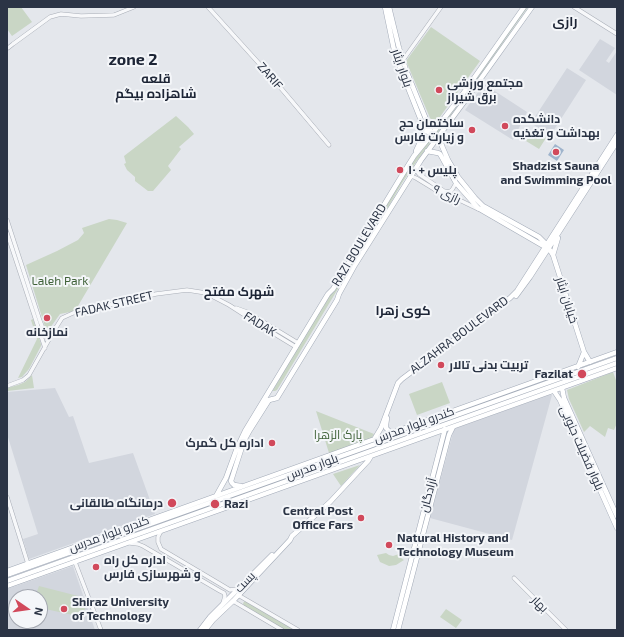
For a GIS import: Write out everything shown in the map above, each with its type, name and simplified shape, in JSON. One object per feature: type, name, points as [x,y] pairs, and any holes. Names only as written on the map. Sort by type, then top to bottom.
[{"type":"main road","name":"بلوار ایثار","points":[[385,7],[394,50],[424,128]]},
{"type":"main road","name":"بلوار ایثار","points":[[389,7],[406,70],[428,123]]},
{"type":"main road","name":"RAZI BOULEVARD","points":[[216,496],[226,478],[240,439],[414,156],[462,95],[524,7]]},
{"type":"main road","name":"RAZI BOULEVARD","points":[[242,486],[232,484],[232,478],[240,450],[247,434],[269,400],[277,398],[337,300],[339,294],[381,223],[415,169],[532,7]]},
{"type":"main road","points":[[462,95],[467,98]]},
{"type":"main road","points":[[428,123],[436,125],[443,120]]},
{"type":"main road","points":[[424,128],[428,132],[430,130],[428,123]]},
{"type":"main road","points":[[414,156],[422,138],[424,128]]},
{"type":"main road","name":"ALZAHRA BOULEVARD","points":[[546,247],[560,232],[572,208],[617,135]]},
{"type":"main road","points":[[439,136],[448,160],[467,190],[481,205],[538,241],[540,258],[553,256],[560,232]]},
{"type":"main road","name":"ALZAHRA BOULEVARD","points":[[386,428],[386,422],[400,385],[412,374],[512,300],[523,288],[552,234],[572,208],[617,142]]},
{"type":"main road","points":[[438,153],[438,149],[443,149]]},
{"type":"main road","points":[[427,152],[438,153]]},
{"type":"main road","points":[[438,153],[456,183],[478,208],[538,241],[552,234]]},
{"type":"main road","points":[[375,219],[381,223]]},
{"type":"main road","name":"خیابان ایثار","points":[[538,241],[546,247],[553,256],[584,352],[590,362]]},
{"type":"main road","name":"ALZAHRA BOULEVARD","points":[[374,439],[380,430],[398,383],[510,298],[540,258]]},
{"type":"main road","points":[[578,367],[584,352]]},
{"type":"main road","name":"کندرو بلوار مدرس","points":[[7,571],[617,352]]},
{"type":"main road","name":"بلوار مدرس","points":[[7,581],[128,539],[171,520],[326,462],[617,358]]},
{"type":"main road","name":"بلوار مدرس","points":[[7,576],[71,553],[128,539],[133,530],[222,504],[617,363]]},
{"type":"main road","points":[[608,366],[617,367]]},
{"type":"main road","name":"کندرو بلوار مدرس","points":[[7,586],[123,545],[128,539],[161,531],[371,456],[446,433],[453,427],[522,401],[564,388],[617,367]]},
{"type":"main road","points":[[564,388],[584,375]]},
{"type":"main road","points":[[536,386],[546,378]]},
{"type":"main road","name":"بلوار فضیلت جنوبی","points":[[562,399],[564,388]]},
{"type":"main road","name":"بلوار فضیلت جنوبی","points":[[554,391],[562,399],[617,528]]},
{"type":"main road","points":[[269,392],[269,394],[277,398]]},
{"type":"main road","points":[[513,400],[522,401]]},
{"type":"main road","points":[[476,408],[478,413]]},
{"type":"main road","points":[[437,416],[450,417]]},
{"type":"main road","points":[[380,430],[384,431],[386,428],[390,432],[393,432]]},
{"type":"main road","name":"آزادگان","points":[[393,630],[406,589],[446,433]]},
{"type":"main road","name":"بلوار فضیلت جنوبی","points":[[577,433],[617,516]]},
{"type":"main road","points":[[326,462],[333,454]]},
{"type":"main road","name":"پست","points":[[205,630],[233,601],[250,580],[290,540],[292,536],[330,502],[371,456]]},
{"type":"main road","points":[[337,463],[362,461],[363,463],[361,468]]},
{"type":"main road","points":[[270,493],[282,483]]},
{"type":"main road","points":[[222,504],[228,508]]},
{"type":"main road","points":[[128,539],[126,528],[133,530]]},
{"type":"main road","points":[[65,550],[71,553],[75,547]]},
{"type":"main road","points":[[33,572],[50,571]]},
{"type":"main road","name":"پست","points":[[200,630],[210,617],[238,588],[250,580]]},
{"type":"main road","name":"آزادگان","points":[[398,630],[406,589]]},
{"type":"street","points":[[7,47],[8,48],[50,17],[61,14],[81,16],[114,16],[134,7]]},
{"type":"street","name":"ZARIF","points":[[208,7],[274,80],[329,145]]},
{"type":"street","points":[[403,60],[441,7]]},
{"type":"street","points":[[574,7],[617,34]]},
{"type":"street","name":"رازی ۹","points":[[415,169],[419,174],[444,192],[484,212]]},
{"type":"street","points":[[416,178],[416,175],[419,174]]},
{"type":"street","name":"رازی ۹","points":[[411,176],[439,192],[451,191],[456,183]]},
{"type":"street","points":[[7,220],[38,322],[44,348]]},
{"type":"street","points":[[7,233],[38,322],[44,331],[52,334]]},
{"type":"street","name":"FADAK STREET","points":[[7,386],[23,380],[29,375],[59,322],[66,316],[156,294],[187,290],[202,292],[229,305]]},
{"type":"street","name":"FADAK","points":[[229,305],[297,345]]},
{"type":"street","points":[[7,497],[28,564]]},
{"type":"street","points":[[161,531],[158,537],[158,542],[161,549],[165,552],[230,590],[238,588]]},
{"type":"street","points":[[128,539],[156,553],[224,593],[225,596],[223,604]]},
{"type":"street","points":[[156,553],[157,546],[160,547]]},
{"type":"street","points":[[76,562],[101,630]]},
{"type":"street","name":"بهار","points":[[514,578],[566,630]]},
{"type":"street","points":[[219,590],[222,589],[222,585]]},
{"type":"street","points":[[238,595],[298,630]]},
{"type":"street","points":[[242,606],[242,602],[245,600]]},
{"type":"street","points":[[233,601],[282,630]]},
{"type":"shaded area","points":[[600,39],[615,48],[606,61],[609,63],[617,51],[617,95],[579,70]]},
{"type":"shaded area","points":[[567,68],[586,80],[550,136],[531,123]]},
{"type":"shaded area","name":"دانشکده بهداشت و تغذیه","points":[[484,84],[527,112],[513,140],[465,110]]},
{"type":"shaded area","points":[[55,388],[69,417],[73,416],[89,463],[133,453],[155,514],[29,559],[23,539],[38,534],[7,434],[7,392]]},
{"type":"shaded area","points":[[552,395],[512,540],[430,518],[454,429]]},
{"type":"shaded area","name":"Shiraz University of Technology","points":[[73,566],[95,630],[7,630],[7,589]]},
{"type":"green space","points":[[7,7],[21,7],[32,22],[12,36],[7,29]]},
{"type":"green space","points":[[526,7],[528,7],[467,94],[465,94]]},
{"type":"green space","name":"مجتمع ورزشی برق شیراز","points":[[431,27],[480,61],[437,121],[433,121],[430,118],[406,61]]},
{"type":"green space","points":[[461,98],[462,100],[402,183],[383,216],[380,216],[415,159]]},
{"type":"green space","points":[[176,116],[194,134],[179,147],[181,149],[168,166],[171,170],[153,191],[148,191],[135,181],[135,177],[127,170],[124,164],[126,163],[124,156]]},
{"type":"green space","points":[[534,130],[546,138],[539,149],[526,141]]},
{"type":"green space","name":"Laleh Park","points":[[109,219],[127,223],[75,311],[60,314],[50,328],[46,328],[26,265],[78,240],[84,233],[82,228]]},
{"type":"green space","points":[[375,222],[377,224],[277,390],[273,391],[298,347]]},
{"type":"green space","points":[[33,319],[41,346],[29,369],[22,377],[18,378],[37,339],[31,320]]},
{"type":"green space","points":[[613,372],[617,383],[617,423],[614,430],[608,428],[605,437],[590,426],[584,432],[569,399],[567,390]]},
{"type":"green space","points":[[32,375],[34,388],[7,391],[7,388],[25,382]]},
{"type":"green space","points":[[442,382],[450,403],[417,415],[409,394]]},
{"type":"green space","name":"پارک الزهرا","points":[[316,411],[374,434],[371,439],[329,453]]},
{"type":"green space","points":[[360,465],[341,486],[333,474]]},
{"type":"green space","points":[[386,553],[393,556],[399,554],[403,556],[401,558],[404,560],[396,565],[389,566],[380,562],[377,555]]},
{"type":"green space","points":[[39,586],[82,597],[86,606],[84,612],[77,616],[48,610],[48,589],[38,589]]},
{"type":"green space","points":[[245,601],[296,630],[285,630],[244,606],[243,603]]},
{"type":"green space","points":[[446,609],[462,620],[456,628],[440,617]]},
{"type":"water","name":"Shadzist Sauna and Swimming Pool","points":[[555,144],[564,150],[557,161],[548,155]]},
{"type":"place","name":"مجتمع ورزشی برق شیراز","points":[[439,90]]},
{"type":"place","name":"دانشکده بهداشت و تغذیه","points":[[505,126]]},
{"type":"place","name":"ساختمان حج و زیارت فارس","points":[[472,130]]},
{"type":"place","name":"Shadzist Sauna and Swimming Pool","points":[[556,152]]},
{"type":"place","name":"پلیس + ۱۰","points":[[400,170]]},
{"type":"place","name":"نمازخانه","points":[[47,318]]},
{"type":"place","name":"تربیت بدنی تالار","points":[[441,365]]},
{"type":"place","name":"Fazilat","points":[[582,374]]},
{"type":"place","name":"اداره کل گمرک","points":[[272,443]]},
{"type":"place","name":"درمانگاه طالقانی","points":[[172,503]]},
{"type":"place","name":"Razi","points":[[215,504]]},
{"type":"place","name":"Central Post Office Fars","points":[[361,518]]},
{"type":"place","name":"Natural History and Technology Museum","points":[[389,545]]},
{"type":"place","name":"اداره کل راه و شهرسازی فارس","points":[[96,567]]},
{"type":"place","name":"Shiraz University of Technology","points":[[64,609]]},
{"type":"district","name":"رازی","points":[[565,22]]},
{"type":"district","name":"zone 2","points":[[133,60]]},
{"type":"district","name":"قلعه شاهزاده بیگم","points":[[156,86]]},
{"type":"district","name":"شهرک مفتح","points":[[239,292]]},
{"type":"district","name":"کوی زهرا","points":[[403,311]]}]
